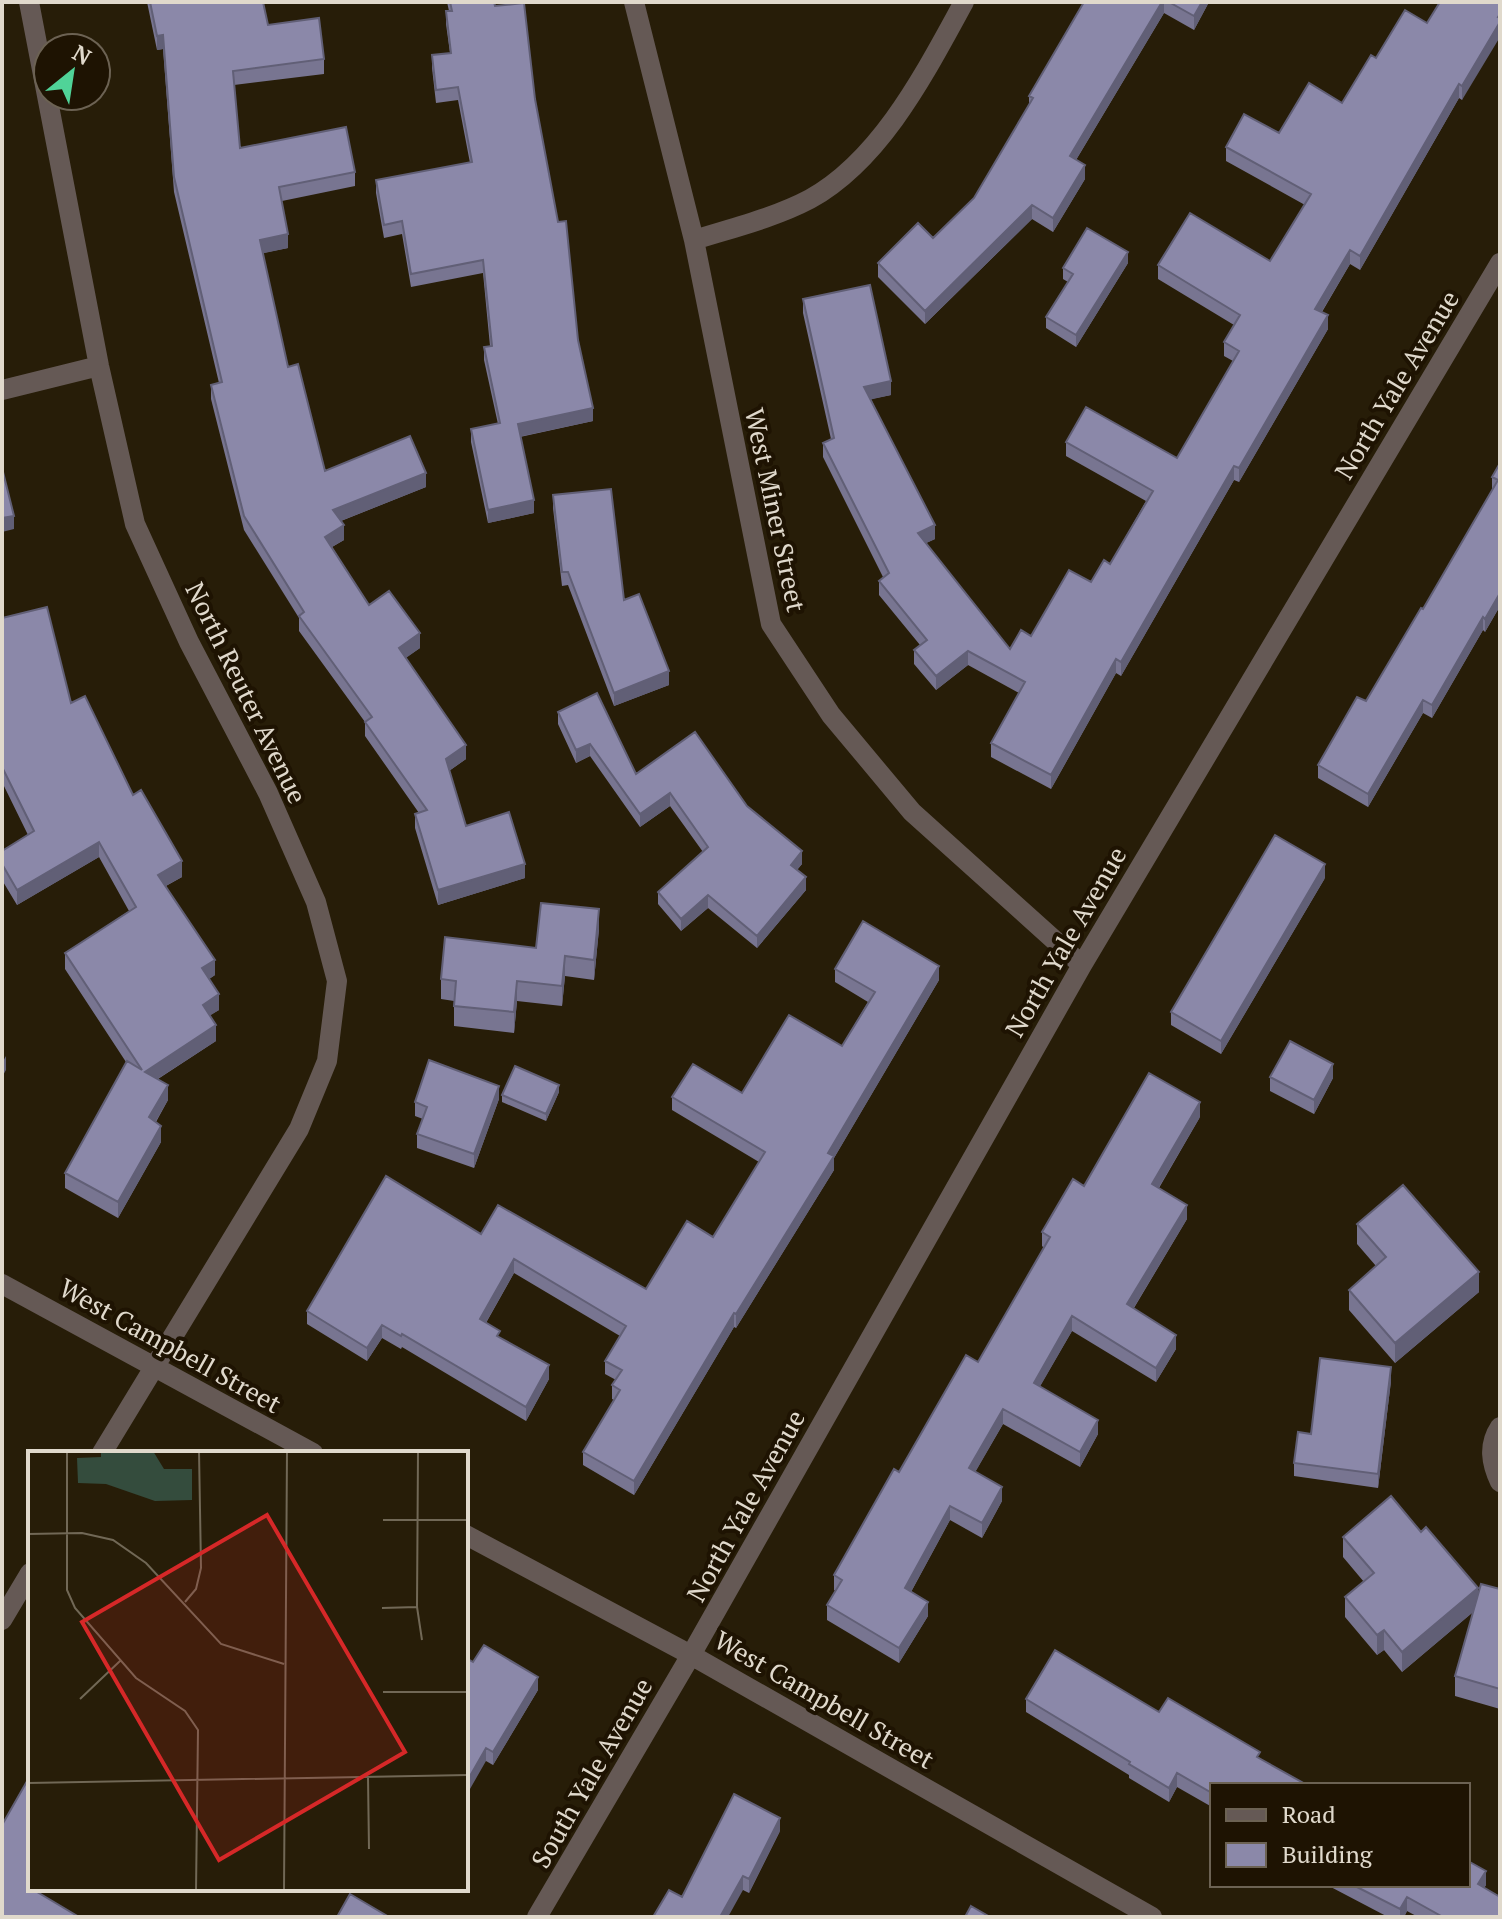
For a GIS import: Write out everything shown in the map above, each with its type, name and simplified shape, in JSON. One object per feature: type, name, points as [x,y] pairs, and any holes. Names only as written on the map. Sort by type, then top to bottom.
[{"type":"street","name":"North Reuter Avenue","points":[[29,2],[99,366],[135,524],[189,642],[268,793],[316,902],[337,981],[327,1061],[299,1129],[103,1451]]},
{"type":"street","name":"West Miner Street","points":[[634,2],[694,240],[771,624],[831,715],[912,812],[1082,965]]},
{"type":"street","points":[[694,240],[763,218],[811,198],[857,164],[915,92],[964,2]]},
{"type":"street","name":"North Yale Avenue","points":[[691,1655],[1082,965],[1500,263]]},
{"type":"street","points":[[2,390],[99,366]]},
{"type":"street","name":"West Campbell Street","points":[[2,1284],[309,1451]]},
{"type":"street","points":[[1500,1427],[1491,1451],[1493,1468],[1500,1482]]},
{"type":"street","name":"West Campbell Street","points":[[468,1536],[691,1655],[1152,1917]]},
{"type":"street","points":[[2,1620],[28,1576]]},
{"type":"street","name":"South Yale Avenue","points":[[537,1917],[691,1655]]},
{"type":"building","points":[[150,2],[263,2],[268,25],[319,18],[324,59],[233,71],[240,148],[346,127],[355,172],[279,187],[288,234],[260,240],[288,367],[298,364],[325,471],[410,436],[426,473],[333,510],[344,525],[325,537],[369,605],[389,591],[420,633],[399,648],[466,745],[446,759],[466,826],[509,812],[525,864],[438,890],[415,814],[427,810],[365,722],[372,717],[299,616],[304,612],[244,516],[211,385],[222,382],[174,177],[163,35],[157,36]]},
{"type":"building","points":[[450,2],[494,2],[495,6],[524,3],[535,99],[558,222],[566,221],[578,340],[593,408],[518,424],[534,500],[488,510],[471,429],[500,423],[484,347],[492,346],[483,260],[411,274],[402,221],[384,225],[376,180],[472,162],[458,87],[436,90],[432,55],[451,53],[446,11],[452,11]]},
{"type":"building","points":[[1084,2],[1162,2],[1070,156],[1085,165],[1053,218],[1032,205],[925,311],[878,263],[918,223],[933,238],[974,198],[1033,98],[1029,96]]},
{"type":"building","points":[[1169,2],[1202,2],[1194,16]]},
{"type":"building","points":[[1440,2],[1500,2],[1500,22],[1462,86],[1459,84],[1360,256],[1350,250],[1315,309],[1328,315],[1239,468],[1234,466],[1121,662],[1116,659],[1051,775],[991,743],[1025,682],[968,651],[936,676],[914,650],[927,640],[879,581],[889,573],[823,443],[834,438],[803,299],[870,285],[891,381],[864,387],[935,525],[918,533],[1010,649],[1021,630],[1031,636],[1069,570],[1091,582],[1104,560],[1110,564],[1153,491],[1066,442],[1086,407],[1177,458],[1239,351],[1224,342],[1240,315],[1158,265],[1190,213],[1270,261],[1311,194],[1226,147],[1244,114],[1279,133],[1309,83],[1342,103],[1371,55],[1376,58],[1405,10],[1427,23]]},
{"type":"building","points":[[1087,228],[1128,252],[1076,335],[1046,317],[1073,274],[1063,268]]},
{"type":"building","points":[[1500,463],[1500,593],[1432,705],[1423,700],[1368,794],[1318,765],[1357,697],[1366,701],[1423,609],[1498,480],[1492,477]]},
{"type":"building","points":[[2,468],[14,516],[2,518]]},
{"type":"building","points":[[611,489],[624,600],[639,594],[669,671],[614,693],[568,572],[562,572],[553,495]]},
{"type":"building","points":[[47,607],[71,703],[85,696],[133,795],[141,790],[182,861],[158,875],[215,960],[202,968],[219,994],[203,1005],[216,1025],[145,1072],[168,1085],[149,1117],[161,1126],[118,1202],[65,1173],[127,1061],[142,1070],[65,953],[136,907],[99,842],[17,890],[2,864],[2,851],[34,831],[2,767],[2,618]]},
{"type":"building","points":[[597,693],[636,774],[695,732],[747,806],[802,851],[791,865],[806,877],[757,936],[708,895],[681,919],[658,892],[708,847],[670,793],[640,814],[590,744],[576,750],[558,712]]},
{"type":"building","points":[[1275,835],[1325,864],[1221,1041],[1171,1012]]},
{"type":"building","points":[[541,903],[599,909],[594,960],[565,956],[562,986],[517,981],[514,1012],[454,1006],[456,981],[441,979],[445,937],[536,948]]},
{"type":"building","points":[[863,921],[939,966],[828,1153],[834,1156],[734,1313],[634,1481],[583,1452],[620,1390],[612,1385],[622,1370],[605,1361],[626,1326],[514,1259],[480,1319],[500,1331],[497,1336],[549,1365],[526,1407],[382,1325],[367,1348],[307,1311],[386,1176],[481,1234],[498,1205],[646,1289],[687,1221],[713,1237],[765,1152],[672,1097],[693,1064],[742,1093],[789,1015],[842,1046],[875,992],[835,969]]},
{"type":"building","points":[[1290,1041],[1333,1064],[1314,1100],[1270,1077]]},
{"type":"building","points":[[429,1060],[499,1086],[474,1154],[417,1134],[427,1107],[415,1102]]},
{"type":"building","points":[[515,1066],[559,1085],[546,1114],[502,1095]]},
{"type":"building","points":[[1149,1073],[1200,1102],[1152,1184],[1187,1205],[1127,1304],[1176,1335],[1156,1368],[1072,1316],[1034,1383],[1098,1420],[1080,1452],[1003,1409],[969,1468],[1002,1487],[982,1523],[950,1506],[905,1588],[928,1602],[899,1648],[827,1605],[842,1580],[834,1575],[894,1469],[899,1472],[966,1355],[978,1362],[1050,1237],[1042,1232],[1073,1179],[1084,1186]]},
{"type":"building","points":[[1403,1185],[1479,1272],[1395,1343],[1349,1290],[1386,1257],[1357,1224]]},
{"type":"building","points":[[1320,1358],[1391,1367],[1378,1474],[1294,1463],[1298,1432],[1311,1434]]},
{"type":"building","points":[[1391,1496],[1421,1532],[1426,1527],[1478,1588],[1402,1652],[1384,1630],[1377,1635],[1345,1597],[1374,1573],[1343,1537]]},
{"type":"building","points":[[1481,1584],[1500,1589],[1500,1689],[1455,1676]]},
{"type":"building","points":[[484,1645],[538,1677],[493,1752],[486,1748],[468,1780],[468,1659],[473,1662]]},
{"type":"building","points":[[1055,1650],[1159,1712],[1168,1698],[1260,1752],[1257,1757],[1303,1783],[1210,1783],[1210,1792],[1177,1773],[1169,1788],[1026,1699]]},
{"type":"building","points":[[28,1780],[28,1891],[35,1891],[79,1917],[2,1917],[2,1825]]},
{"type":"building","points":[[734,1794],[780,1818],[749,1879],[743,1876],[720,1917],[653,1917],[669,1890],[682,1897]]},
{"type":"building","points":[[1470,1862],[1486,1871],[1478,1884],[1500,1897],[1500,1917],[1443,1917],[1407,1897],[1400,1909],[1357,1887],[1470,1887]]},
{"type":"building","points":[[350,1894],[389,1917],[337,1917]]},
{"type":"building","points":[[971,1906],[990,1917],[965,1917]]}]
